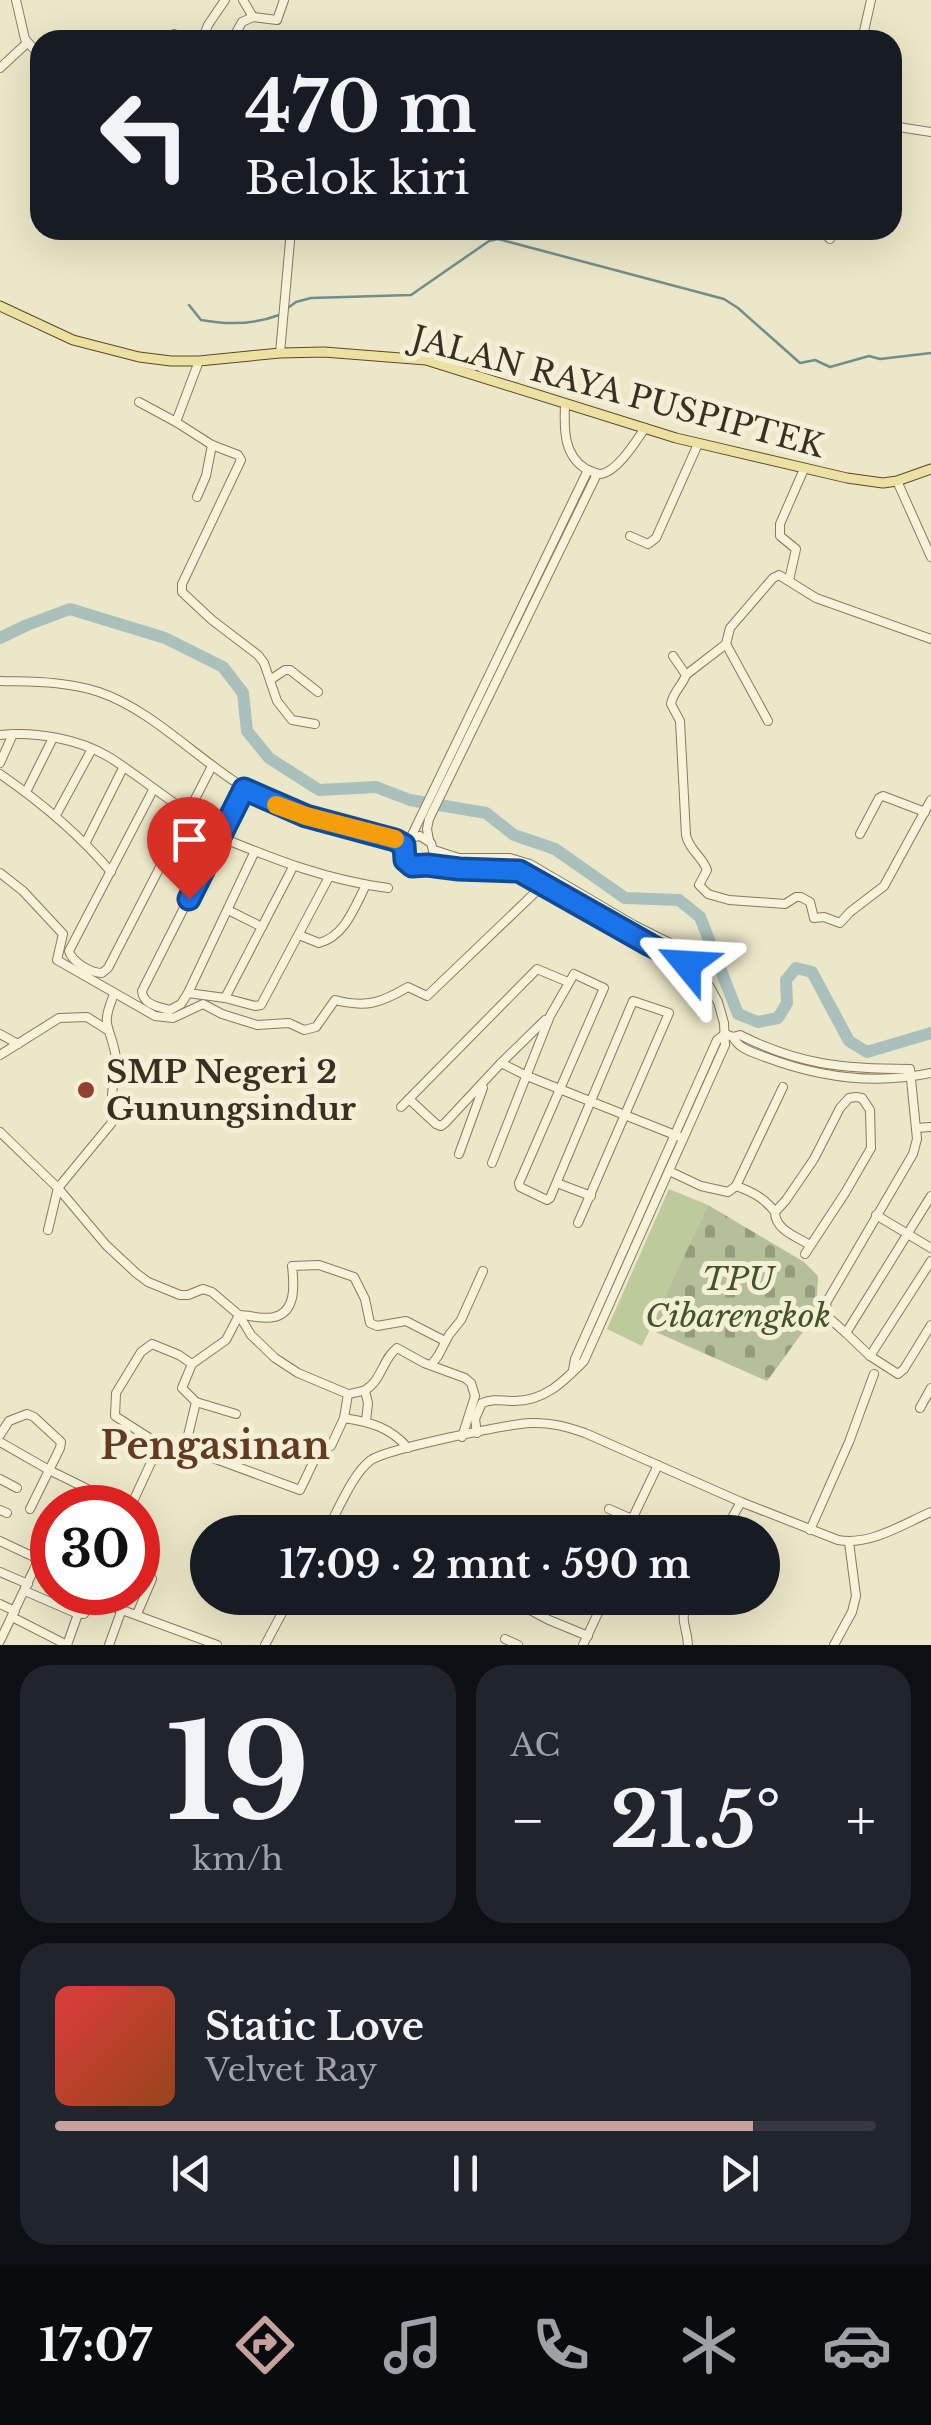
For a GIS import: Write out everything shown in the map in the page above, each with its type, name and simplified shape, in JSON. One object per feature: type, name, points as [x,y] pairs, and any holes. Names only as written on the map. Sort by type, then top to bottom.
[{"type":"main road","name":"JALAN RAYA PUSPIPTEK","points":[[0,306],[93,346],[158,359],[199,361],[324,352],[426,360],[698,444],[804,469],[883,483],[931,469]]},
{"type":"street","points":[[16,0],[30,47]]},
{"type":"street","points":[[206,30],[225,0]]},
{"type":"street","points":[[243,0],[253,17]]},
{"type":"street","points":[[237,30],[253,17],[276,20],[284,0]]},
{"type":"street","points":[[864,30],[871,0]]},
{"type":"street","points":[[0,68],[27,44]]},
{"type":"street","points":[[902,128],[931,132]]},
{"type":"street","points":[[280,353],[289,240]]},
{"type":"street","points":[[176,422],[199,361]]},
{"type":"street","points":[[140,402],[239,456],[241,462],[182,584],[182,592],[254,650],[264,663],[277,700],[292,720],[315,724]]},
{"type":"street","points":[[565,404],[568,445],[578,463],[592,472],[604,473],[624,457],[645,428]]},
{"type":"street","points":[[197,497],[212,444]]},
{"type":"street","points":[[630,536],[648,544],[656,538],[698,444]]},
{"type":"street","points":[[789,580],[796,549],[780,536],[780,524],[804,469]]},
{"type":"street","points":[[592,472],[436,795],[403,855],[408,864],[417,867],[515,870],[699,970]]},
{"type":"street","points":[[897,481],[931,557]]},
{"type":"street","points":[[931,639],[816,598],[778,576],[730,628],[726,644],[686,675],[671,704],[680,721],[686,835],[688,845],[706,866],[699,886],[704,892],[729,900],[785,904],[796,896],[810,902],[814,918],[840,923],[884,886],[931,800]]},
{"type":"street","points":[[726,644],[768,722]]},
{"type":"street","points":[[673,656],[686,675]]},
{"type":"street","points":[[270,680],[290,670],[318,692]]},
{"type":"street","points":[[0,681],[57,682],[102,693],[138,712],[244,789],[306,816],[407,842],[420,836],[428,840]]},
{"type":"street","points":[[0,763],[13,734]]},
{"type":"street","points":[[0,735],[53,738],[92,749],[188,812]]},
{"type":"street","points":[[26,792],[53,738]]},
{"type":"street","points":[[56,815],[92,749]]},
{"type":"street","points":[[153,790],[68,951],[70,957],[97,973],[108,968],[212,766]]},
{"type":"street","points":[[86,842],[124,768]]},
{"type":"street","points":[[0,774],[56,815],[111,872]]},
{"type":"street","points":[[244,789],[142,993],[152,1005],[170,1010],[181,1004],[255,852]]},
{"type":"street","points":[[860,834],[880,797],[924,812]]},
{"type":"street","points":[[425,817],[428,840],[434,850],[459,858],[510,858],[530,864],[692,956],[718,1002],[729,1035],[647,1209],[584,1361],[548,1393],[533,1399],[482,1403],[475,1419],[477,1434]]},
{"type":"street","points":[[220,837],[329,878],[388,888]]},
{"type":"street","points":[[427,865],[434,850]]},
{"type":"street","points":[[225,998],[293,867]]},
{"type":"street","points":[[0,873],[24,891],[63,934],[57,960],[155,1016],[173,1018],[203,1004],[256,1025],[289,1023],[304,1030],[316,1027],[335,1000],[352,1004],[384,1002],[408,987],[426,996],[544,884]]},
{"type":"street","points":[[188,993],[261,1005],[329,878]]},
{"type":"street","points":[[300,935],[319,944],[328,940],[345,925],[366,885]]},
{"type":"street","points":[[228,910],[262,927]]},
{"type":"street","points":[[650,945],[654,935]]},
{"type":"street","points":[[401,1106],[537,969],[568,982]]},
{"type":"street","points":[[492,1163],[550,1016],[572,976],[576,974],[604,988],[519,1185],[548,1201],[633,1001],[669,1013],[578,1223]]},
{"type":"street","points":[[48,1230],[58,1188],[120,1114],[112,1094],[116,1055],[106,1029],[114,994]]},
{"type":"street","points":[[445,1124],[550,1016]]},
{"type":"street","points":[[0,1055],[59,1018],[87,1017],[106,1029]]},
{"type":"street","points":[[0,1034],[18,1044]]},
{"type":"street","points":[[729,1035],[740,1034],[788,1060],[851,1078],[910,1077],[931,1072]]},
{"type":"street","points":[[502,1063],[680,1137]]},
{"type":"street","points":[[910,1077],[917,1139],[913,1154],[826,1303],[828,1316],[895,1374],[931,1325]]},
{"type":"street","points":[[459,1154],[486,1082]]},
{"type":"street","points":[[670,1170],[728,1192],[736,1186],[783,1087]]},
{"type":"street","points":[[736,1186],[765,1200],[781,1228],[808,1249],[871,1148],[870,1110],[862,1098],[849,1098],[840,1108],[814,1159],[775,1212]]},
{"type":"street","points":[[409,1100],[436,1124],[445,1124],[467,1136]]},
{"type":"street","points":[[916,1128],[931,1127]]},
{"type":"street","points":[[0,1132],[58,1188],[114,1254],[148,1282],[184,1296],[208,1289],[240,1315],[251,1335],[275,1358],[298,1373],[348,1394],[365,1391],[394,1349],[465,1378],[474,1388],[474,1401],[462,1436]]},
{"type":"street","points":[[647,1209],[670,1170],[680,1137]]},
{"type":"street","points":[[557,1183],[591,1196]]},
{"type":"street","points":[[846,1333],[931,1196]]},
{"type":"street","points":[[876,1215],[931,1248]]},
{"type":"street","points":[[870,1356],[931,1261]]},
{"type":"street","points":[[240,1315],[271,1318],[282,1314],[294,1291],[292,1266],[319,1265],[354,1277],[365,1299],[370,1323],[377,1326],[406,1321],[445,1341]]},
{"type":"street","points":[[431,1366],[461,1320],[483,1271]]},
{"type":"street","points":[[236,1414],[196,1402],[182,1388],[192,1364],[226,1340],[240,1315]]},
{"type":"street","points":[[162,1446],[116,1416],[116,1393],[140,1352],[152,1344],[192,1364]]},
{"type":"street","points":[[810,1530],[874,1374]]},
{"type":"street","points":[[920,1408],[931,1388]]},
{"type":"street","points":[[365,1391],[366,1421]]},
{"type":"street","points":[[140,1485],[154,1456],[162,1446],[171,1444],[300,1490],[322,1444],[331,1446],[344,1418],[348,1394]]},
{"type":"street","points":[[184,1448],[196,1402]]},
{"type":"street","points":[[0,1411],[8,1421]]},
{"type":"street","points":[[42,1485],[49,1470],[60,1448],[59,1439],[30,1415],[21,1415],[8,1421],[0,1438],[49,1470],[80,1485]]},
{"type":"street","points":[[344,1418],[387,1429],[408,1448]]},
{"type":"street","points":[[336,1515],[364,1466],[377,1456],[521,1424],[554,1424],[585,1434],[740,1502],[849,1542],[876,1536],[931,1512]]},
{"type":"street","points":[[634,1515],[658,1465]]},
{"type":"street","points":[[0,1479],[18,1488]]},
{"type":"street","points":[[733,1515],[740,1502]]},
{"type":"street","points":[[609,1510],[623,1515]]},
{"type":"street","points":[[0,1542],[35,1558],[36,1566],[1,1637]]},
{"type":"street","points":[[834,1645],[856,1596],[849,1542]]},
{"type":"street","points":[[0,1572],[30,1589]]},
{"type":"street","points":[[0,1604],[67,1645],[78,1615]]},
{"type":"street","points":[[109,1645],[120,1615]]},
{"type":"street","points":[[141,1615],[216,1645]]},
{"type":"street","points":[[266,1645],[281,1615]]},
{"type":"street","points":[[540,1615],[588,1636]]},
{"type":"street","points":[[583,1645],[598,1615]]},
{"type":"street","points":[[684,1615],[682,1624],[688,1645]]},
{"type":"street","points":[[505,1639],[518,1645]]},
{"type":"green space","points":[[669,1189],[708,1205],[642,1346],[607,1329]]},
{"type":"green space","name":"TPU Cibarengkok","points":[[708,1205],[804,1262],[818,1276],[816,1314],[767,1381],[649,1329]]},
{"type":"waterway","points":[[285,310],[311,298],[411,295],[494,240]]},
{"type":"waterway","points":[[502,240],[724,299],[800,363],[815,360],[830,367],[869,356],[880,359],[931,353]]},
{"type":"waterway","points":[[189,305],[201,320],[221,323],[279,315]]},
{"type":"waterway","points":[[0,638],[70,609],[165,638],[223,667],[243,693],[247,731],[269,758],[319,790],[376,787],[410,800],[486,813],[514,835],[555,849],[625,898],[679,900],[700,917],[738,1014],[758,1022],[778,1018],[787,1003],[786,980],[796,968],[812,972],[849,1041],[867,1052],[931,1033]]},
{"type":"slow traffic","points":[[276,805],[395,839]]},
{"type":"place","name":"SMP Negeri 2 Gunungsindur","points":[[86,1090]]},
{"type":"district","name":"Pengasinan","points":[[215,1445]]},
{"type":"route","points":[[189,899],[244,789],[306,816],[395,840],[404,845],[403,855],[412,866],[519,871],[687,964]]}]
